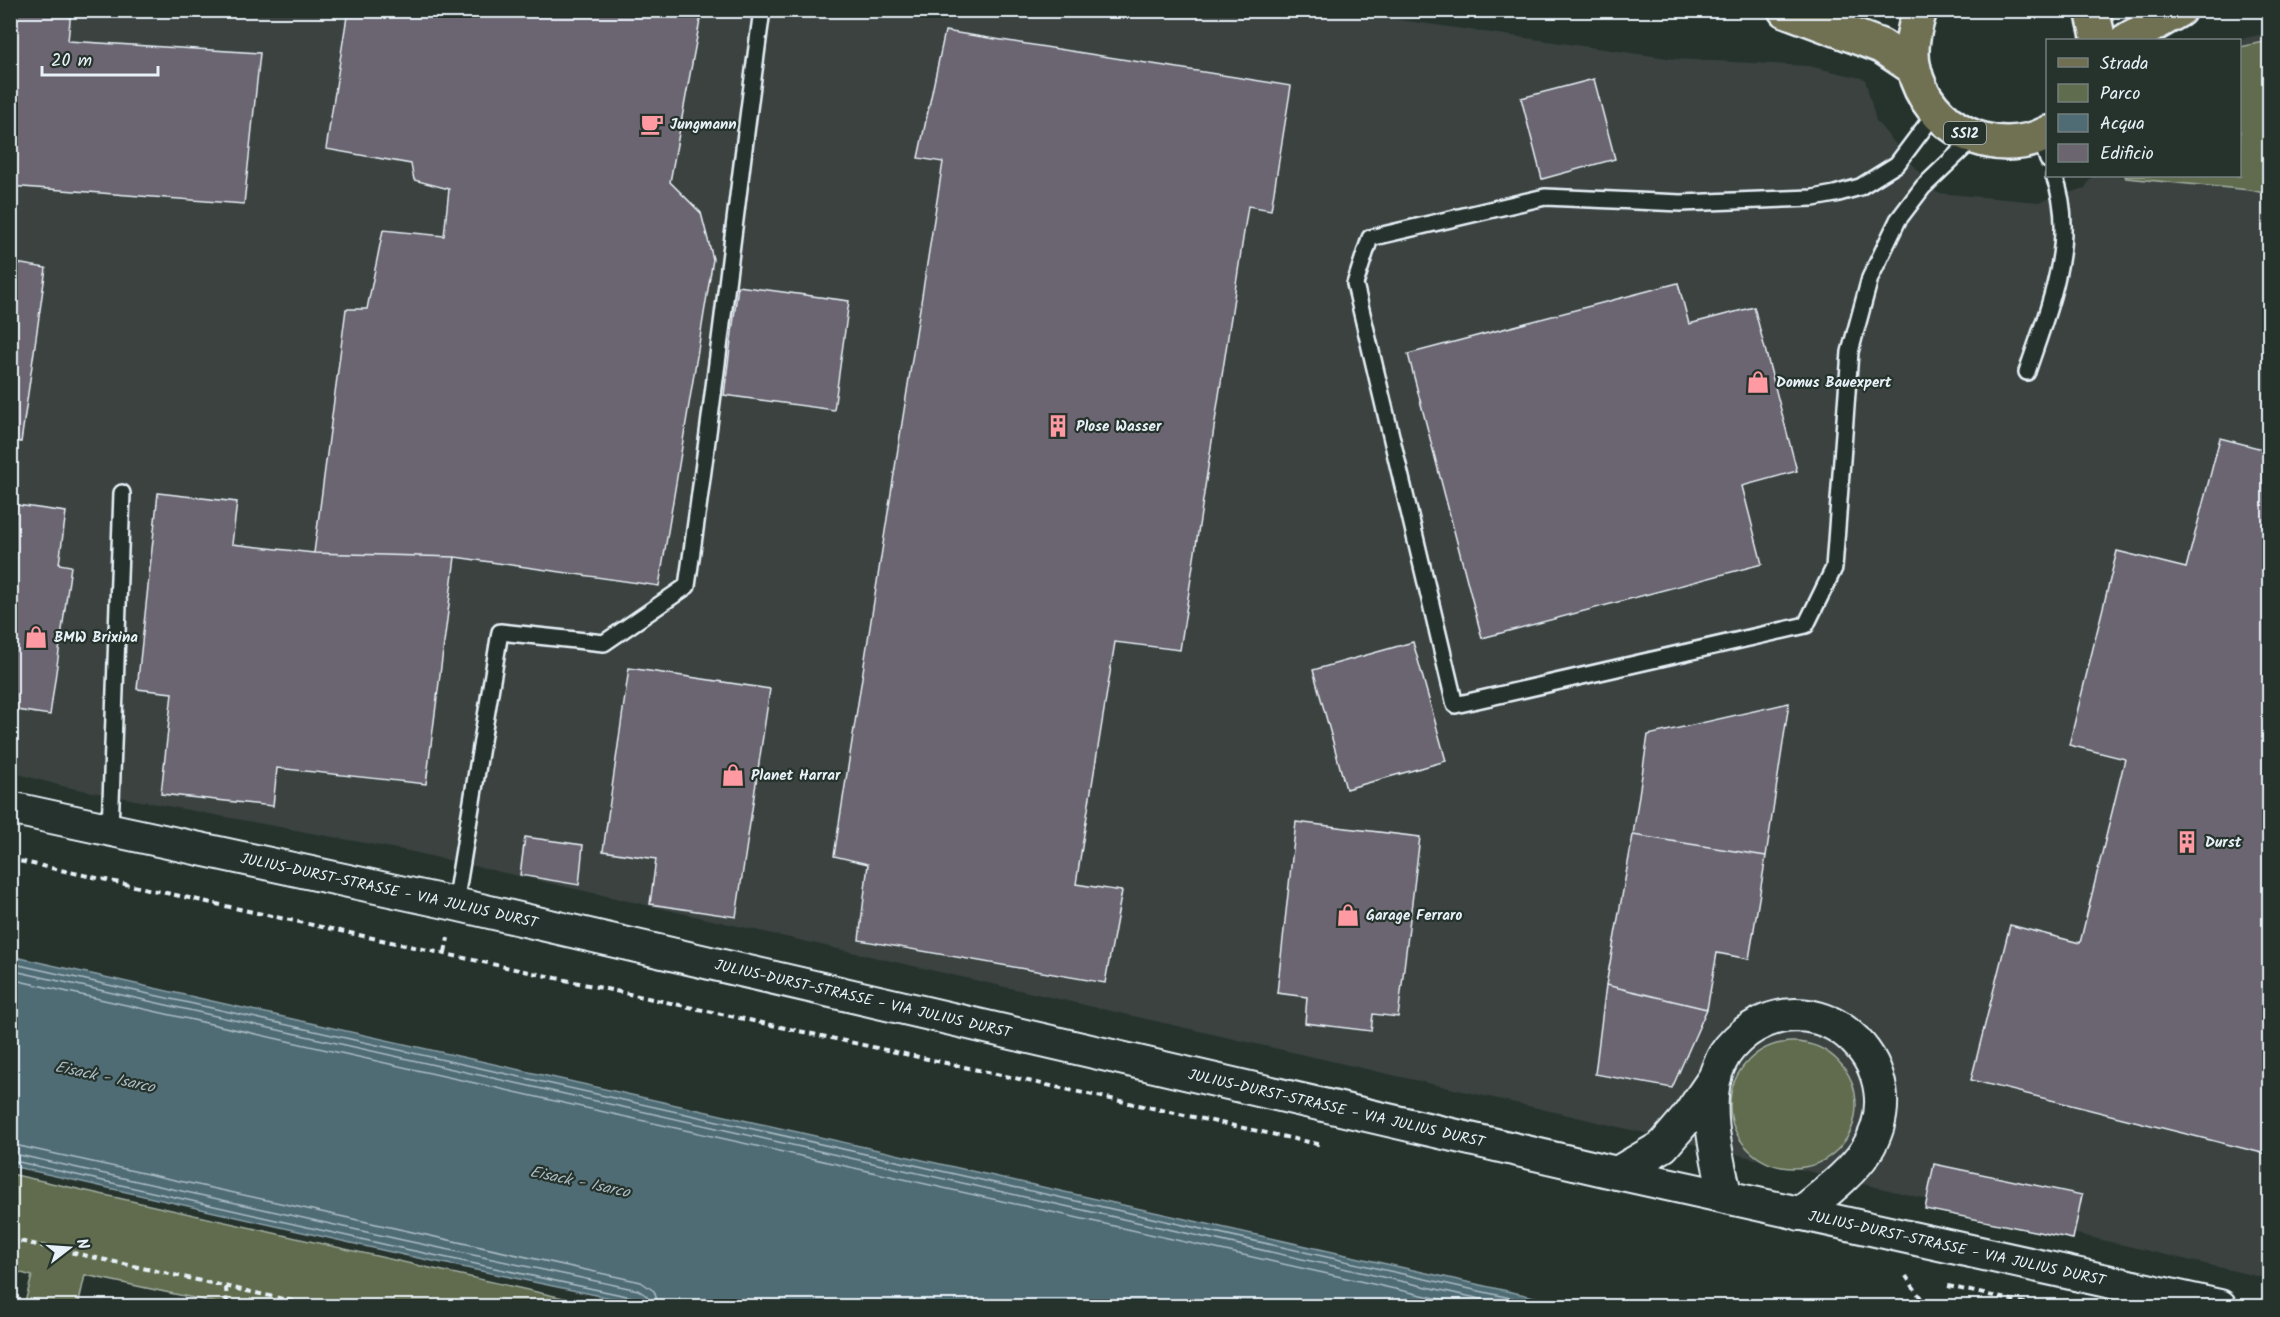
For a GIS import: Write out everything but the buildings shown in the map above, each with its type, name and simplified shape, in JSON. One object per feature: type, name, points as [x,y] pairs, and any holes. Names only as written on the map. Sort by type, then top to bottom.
[{"type":"main road","points":[[1785,10],[1881,46],[1914,68]]},
{"type":"main road","name":"SS12","points":[[1920,10],[1912,35],[1914,68],[1922,91],[1936,112],[1953,127],[1974,138],[1996,142],[2045,143]]},
{"type":"main road","points":[[2092,10],[2099,39]]},
{"type":"main road","points":[[2129,39],[2179,10]]},
{"type":"street","name":"JULIUS-DURST-STRASSE - VIA JULIUS DURST","points":[[10,808],[455,904],[1617,1173],[2220,1306]]},
{"type":"street","name":"JULIUS-DURST-STRASSE - VIA JULIUS DURST","points":[[1726,1197],[1713,1135],[1713,1104],[1720,1062],[1736,1040],[1758,1024],[1783,1016],[1810,1016],[1835,1024],[1859,1042],[1875,1067],[1881,1096],[1878,1125],[1865,1151],[1824,1194],[1800,1214]]},
{"type":"street","name":"JULIUS-DURST-STRASSE - VIA JULIUS DURST","points":[[1617,1173],[1663,1146],[1687,1118],[1716,1076]]},
{"type":"lane","points":[[455,904],[501,632],[604,643],[687,586],[710,433],[737,192],[762,10]]},
{"type":"lane","points":[[1936,112],[1897,164],[1860,187],[1835,194],[1813,198],[1681,203],[1545,197],[1370,238],[1355,284],[1455,705],[1806,625],[1834,568],[1850,352],[1870,278],[1898,220],[1923,187],[1974,138]]},
{"type":"lane","points":[[2027,372],[2046,313],[2062,248],[2064,219],[2059,188],[2054,177]]},
{"type":"lane","points":[[110,830],[122,493]]},
{"type":"path","points":[[10,859],[1331,1147]]},
{"type":"path","points":[[10,1239],[315,1306]]},
{"type":"path","points":[[1906,1276],[1926,1306]]},
{"type":"path","points":[[226,1287],[226,1306]]},
{"type":"shaded area","points":[[10,11],[1337,11],[1674,59],[1809,66],[1865,79],[1876,121],[1937,193],[2039,202],[2085,188],[2091,177],[2241,177],[2241,39],[2269,33],[2269,1279],[1559,1113],[413,852],[66,787],[11,772]]},
{"type":"green space","points":[[2269,41],[2269,194],[2250,190],[2126,178],[2241,177],[2241,47]]},
{"type":"green space","points":[[1793,1042],[1817,1047],[1837,1061],[1851,1081],[1856,1105],[1851,1129],[1837,1149],[1817,1163],[1793,1168],[1769,1163],[1749,1149],[1735,1129],[1730,1105],[1735,1081],[1749,1061],[1769,1047]]},
{"type":"green space","points":[[11,1174],[599,1306],[231,1306],[85,1275],[78,1306],[24,1306],[32,1276],[11,1270]]},
{"type":"water","name":"Eisack - Isarco","points":[[11,956],[1574,1306],[649,1306],[404,1255],[11,1166]]},
{"type":"place","name":"Jungmann","points":[[652,124]]},
{"type":"place","name":"Domus Bauexpert","points":[[1758,382]]},
{"type":"place","name":"Plose Wasser","points":[[1058,426]]},
{"type":"place","name":"BMW Brixina","points":[[36,637]]},
{"type":"place","name":"Planet Harrar","points":[[733,775]]},
{"type":"place","name":"Durst","points":[[2187,842]]},
{"type":"place","name":"Garage Ferraro","points":[[1348,915]]}]
